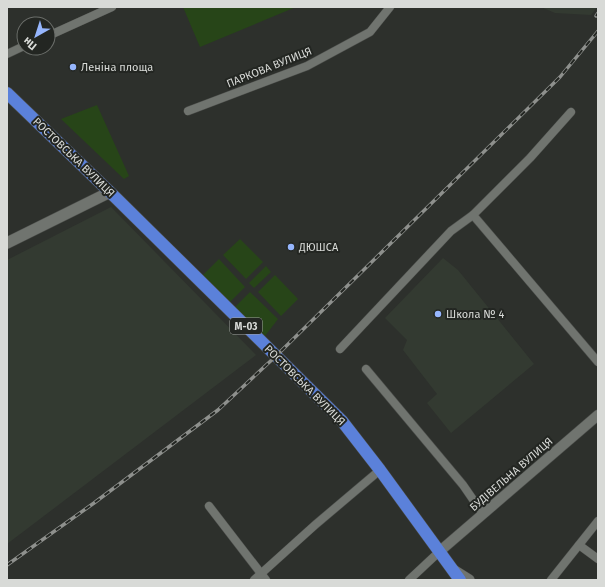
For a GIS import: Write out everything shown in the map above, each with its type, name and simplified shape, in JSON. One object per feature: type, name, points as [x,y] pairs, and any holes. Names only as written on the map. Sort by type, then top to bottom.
[{"type":"highway","name":"РОСТОВСЬКА ВУЛИЦЯ","points":[[7,93],[110,192],[342,421],[440,550],[460,580]]},
{"type":"main road","points":[[7,244],[110,192]]},
{"type":"main road","points":[[453,570],[469,580]]},
{"type":"street","points":[[56,32],[112,7]]},
{"type":"street","name":"ПАРКОВА ВУЛИЦЯ","points":[[188,111],[307,66],[370,32],[390,7]]},
{"type":"street","points":[[340,349],[452,231],[473,215],[530,158],[571,112]]},
{"type":"street","points":[[473,215],[598,362]]},
{"type":"street","points":[[366,369],[463,485],[483,514]]},
{"type":"street","name":"БУДІВЕЛЬНА ВУЛИЦЯ","points":[[440,550],[598,414]]},
{"type":"street","points":[[254,580],[263,577],[315,525],[380,470]]},
{"type":"street","points":[[209,506],[263,577]]},
{"type":"street","points":[[551,580],[598,521]]},
{"type":"street","points":[[579,545],[598,559]]},
{"type":"street","points":[[409,580],[440,550]]},
{"type":"shaded area","points":[[541,7],[597,7],[591,15],[555,13]]},
{"type":"shaded area","points":[[111,207],[256,355],[7,544],[7,260]]},
{"type":"shaded area","points":[[443,258],[458,270],[534,364],[451,433],[427,403],[437,394],[403,350],[407,340],[385,318]]},
{"type":"green space","points":[[183,7],[296,7],[200,47]]},
{"type":"green space","points":[[97,105],[129,176],[124,179],[61,119]]},
{"type":"green space","points":[[240,239],[263,262],[246,279],[223,255]]},
{"type":"green space","points":[[219,259],[245,287],[230,302],[203,275]]},
{"type":"green space","points":[[266,266],[271,272],[254,288],[249,283]]},
{"type":"green space","points":[[275,275],[298,299],[281,316],[258,292]]},
{"type":"green space","points":[[250,292],[278,319],[265,336],[235,307]]},
{"type":"railway","points":[[7,565],[94,503],[218,410],[276,356],[560,77],[598,31]]},
{"type":"place","name":"Леніна площа","points":[[73,67]]},
{"type":"place","name":"ДЮШСА","points":[[291,247]]},
{"type":"place","name":"Школа № 4","points":[[438,314]]}]
